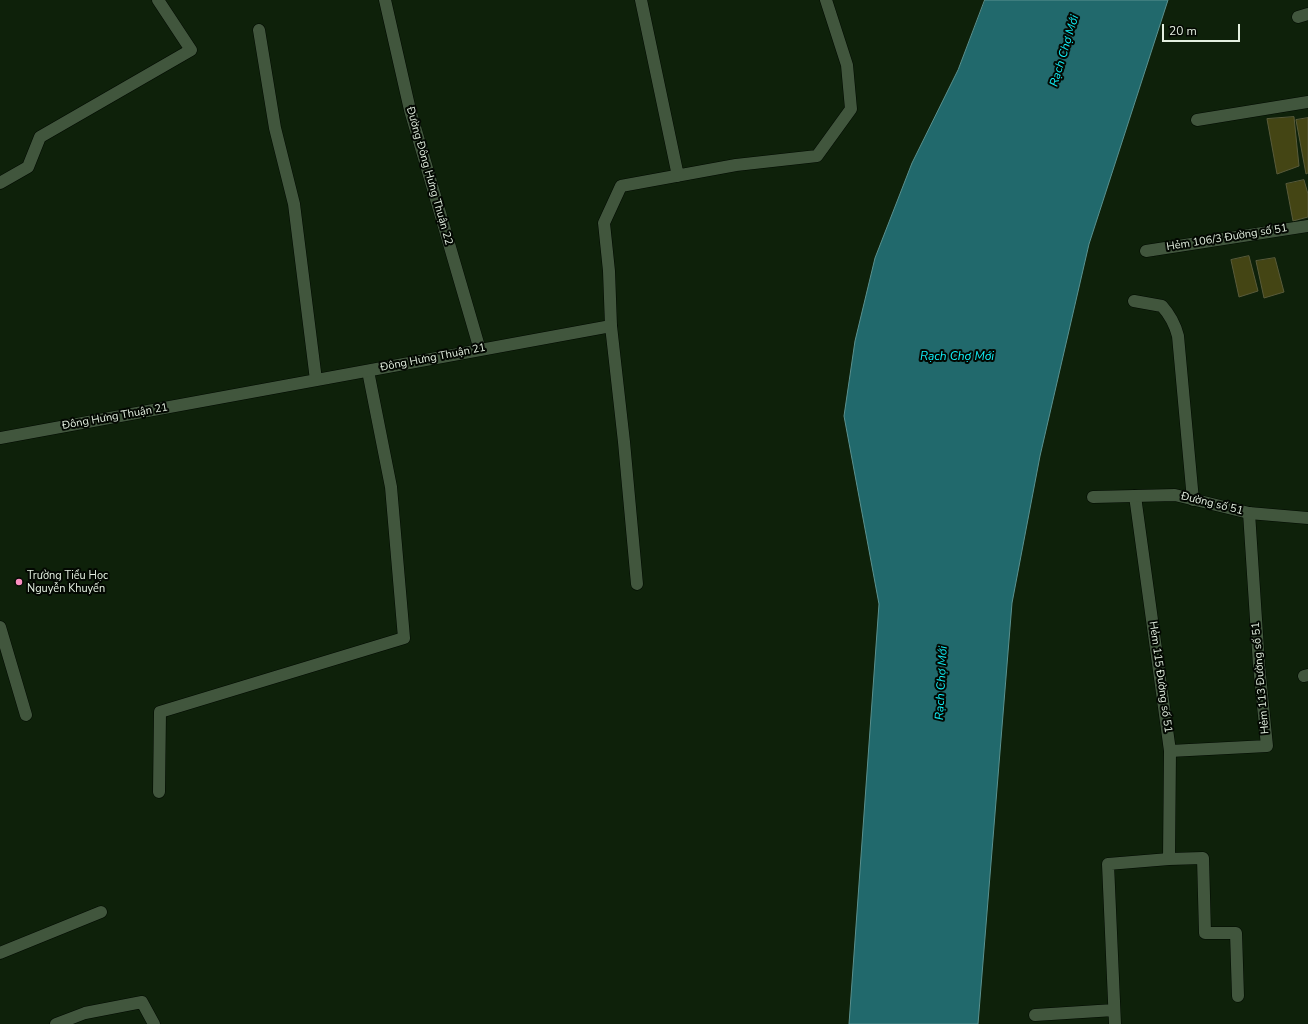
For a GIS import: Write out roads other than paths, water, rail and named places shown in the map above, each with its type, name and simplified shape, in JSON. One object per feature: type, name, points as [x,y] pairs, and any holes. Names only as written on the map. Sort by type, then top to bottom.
[{"type":"street","points":[[0,183],[28,167],[40,136],[191,50],[158,0]]},
{"type":"street","name":"Đường Đông Hưng Thuận 22","points":[[385,0],[410,110],[480,350]]},
{"type":"street","points":[[641,0],[678,176]]},
{"type":"street","points":[[636,584],[604,223],[621,186],[736,165],[817,156],[851,109],[847,65],[826,0]]},
{"type":"street","points":[[259,30],[275,128],[294,204],[316,380]]},
{"type":"street","points":[[1197,120],[1308,102]]},
{"type":"street","name":"Hẻm 106/3 Đường số 51","points":[[1146,251],[1308,226]]},
{"type":"street","points":[[1134,301],[1162,306],[1171,316],[1176,326],[1193,500]]},
{"type":"street","name":"Đông Hưng Thuận 21","points":[[0,438],[612,326]]},
{"type":"street","points":[[159,792],[160,712],[404,638],[391,486],[368,370]]},
{"type":"street","name":"Đường số 51","points":[[1093,497],[1175,495],[1249,513],[1308,518]]},
{"type":"street","name":"Hẻm 115 Đường số 51","points":[[1135,496],[1170,751],[1169,859]]},
{"type":"street","name":"Hẻm 113 Đường số 51","points":[[1170,751],[1267,746],[1249,513]]},
{"type":"street","points":[[0,628],[26,715]]},
{"type":"street","points":[[1115,1024],[1108,864],[1203,858],[1205,933],[1236,933],[1238,996]]},
{"type":"street","points":[[0,953],[101,912]]},
{"type":"street","points":[[56,1024],[85,1013],[142,1002],[154,1024]]},
{"type":"street","points":[[1035,1015],[1114,1010]]},
{"type":"water","name":"Rạch Chợ Mới","points":[[985,0],[1168,0],[1089,244],[1040,456],[1012,603],[978,1024],[849,1024],[879,604],[844,416],[855,341],[875,258],[912,163],[958,70]]},
{"type":"place","name":"Trường Tiểu Học Nguyễn Khuyến","points":[[19,582]]}]
